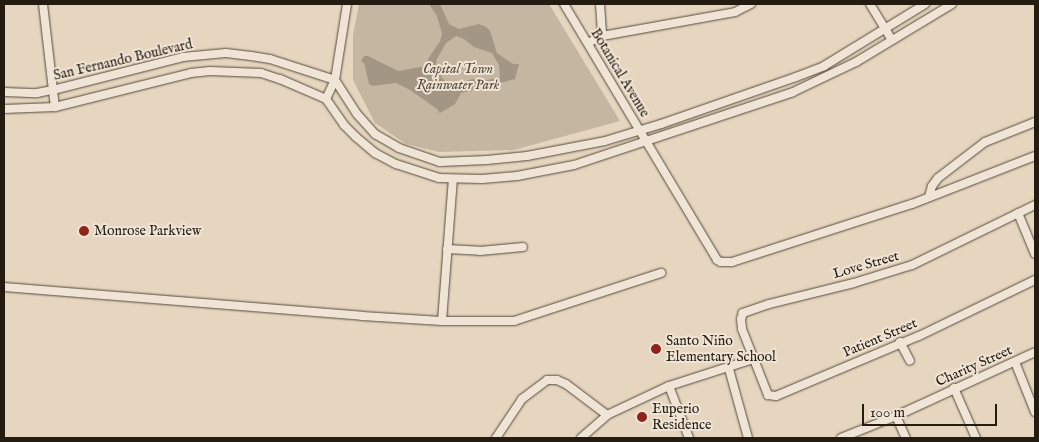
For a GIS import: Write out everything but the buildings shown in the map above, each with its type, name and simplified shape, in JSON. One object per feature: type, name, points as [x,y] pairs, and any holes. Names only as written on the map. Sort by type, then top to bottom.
[{"type":"street","points":[[43,4],[55,107]]},
{"type":"street","points":[[347,4],[335,80],[326,99],[344,125],[376,153],[417,172],[453,179],[517,176],[574,165],[793,92],[856,62],[952,4]]},
{"type":"street","name":"Botanical Avenue","points":[[564,4],[717,260],[732,262],[929,197]]},
{"type":"street","points":[[600,4],[602,36]]},
{"type":"street","points":[[588,43],[602,36],[751,4]]},
{"type":"street","points":[[870,4],[892,40]]},
{"type":"street","points":[[335,80],[357,114],[375,134],[399,148],[440,162],[527,156],[583,146],[640,130],[824,66],[925,4]]},
{"type":"street","name":"San Fernando Boulevard","points":[[4,92],[37,93],[183,57],[226,54],[270,59],[335,80]]},
{"type":"street","name":"San Fernando Boulevard","points":[[4,109],[55,107],[210,70],[261,73],[326,99]]},
{"type":"street","points":[[929,197],[932,186],[938,178],[985,142],[1035,122]]},
{"type":"street","points":[[929,197],[1035,156]]},
{"type":"street","points":[[442,321],[453,179]]},
{"type":"street","name":"Love Street","points":[[753,359],[742,329],[741,319],[743,313],[769,304],[854,283],[912,265],[1035,205]]},
{"type":"street","points":[[1018,214],[1035,254]]},
{"type":"street","points":[[447,249],[480,251],[523,248]]},
{"type":"street","points":[[4,287],[442,321],[514,321],[661,273]]},
{"type":"street","name":"Patient Street","points":[[753,359],[768,395],[776,396],[1035,280]]},
{"type":"street","points":[[900,342],[910,361]]},
{"type":"street","name":"Charity Street","points":[[841,438],[896,416],[1035,352]]},
{"type":"street","points":[[581,438],[607,415],[669,386],[753,359]]},
{"type":"street","points":[[1015,362],[1035,412]]},
{"type":"street","points":[[729,368],[748,438]]},
{"type":"street","points":[[496,438],[522,399],[547,380],[558,380],[566,384],[607,415]]},
{"type":"street","points":[[669,386],[689,438]]},
{"type":"street","points":[[954,388],[976,438]]},
{"type":"street","points":[[896,416],[906,438]]},
{"type":"green space","name":"Capital Town Rainwater Park","points":[[359,4],[549,4],[620,121],[514,150],[439,152],[406,144],[375,123],[353,80],[353,35]]},
{"type":"shaded area","points":[[429,4],[440,4],[449,24],[459,29],[479,24],[486,27],[490,31],[497,53],[513,64],[519,64],[515,79],[461,93],[455,104],[440,113],[410,90],[396,83],[373,86],[369,84],[364,63],[361,61],[364,56],[368,56],[398,71],[426,66],[442,34],[437,16]],"holes":[[[456,36],[464,39],[474,47],[492,53],[499,65],[500,77],[484,81],[472,79],[460,84],[448,83],[442,78],[436,64],[446,43]]]},
{"type":"place","name":"Monrose Parkview","points":[[84,231]]},
{"type":"place","name":"Santo Niño Elementary School","points":[[656,349]]},
{"type":"place","name":"Euperio Residence","points":[[642,417]]}]
